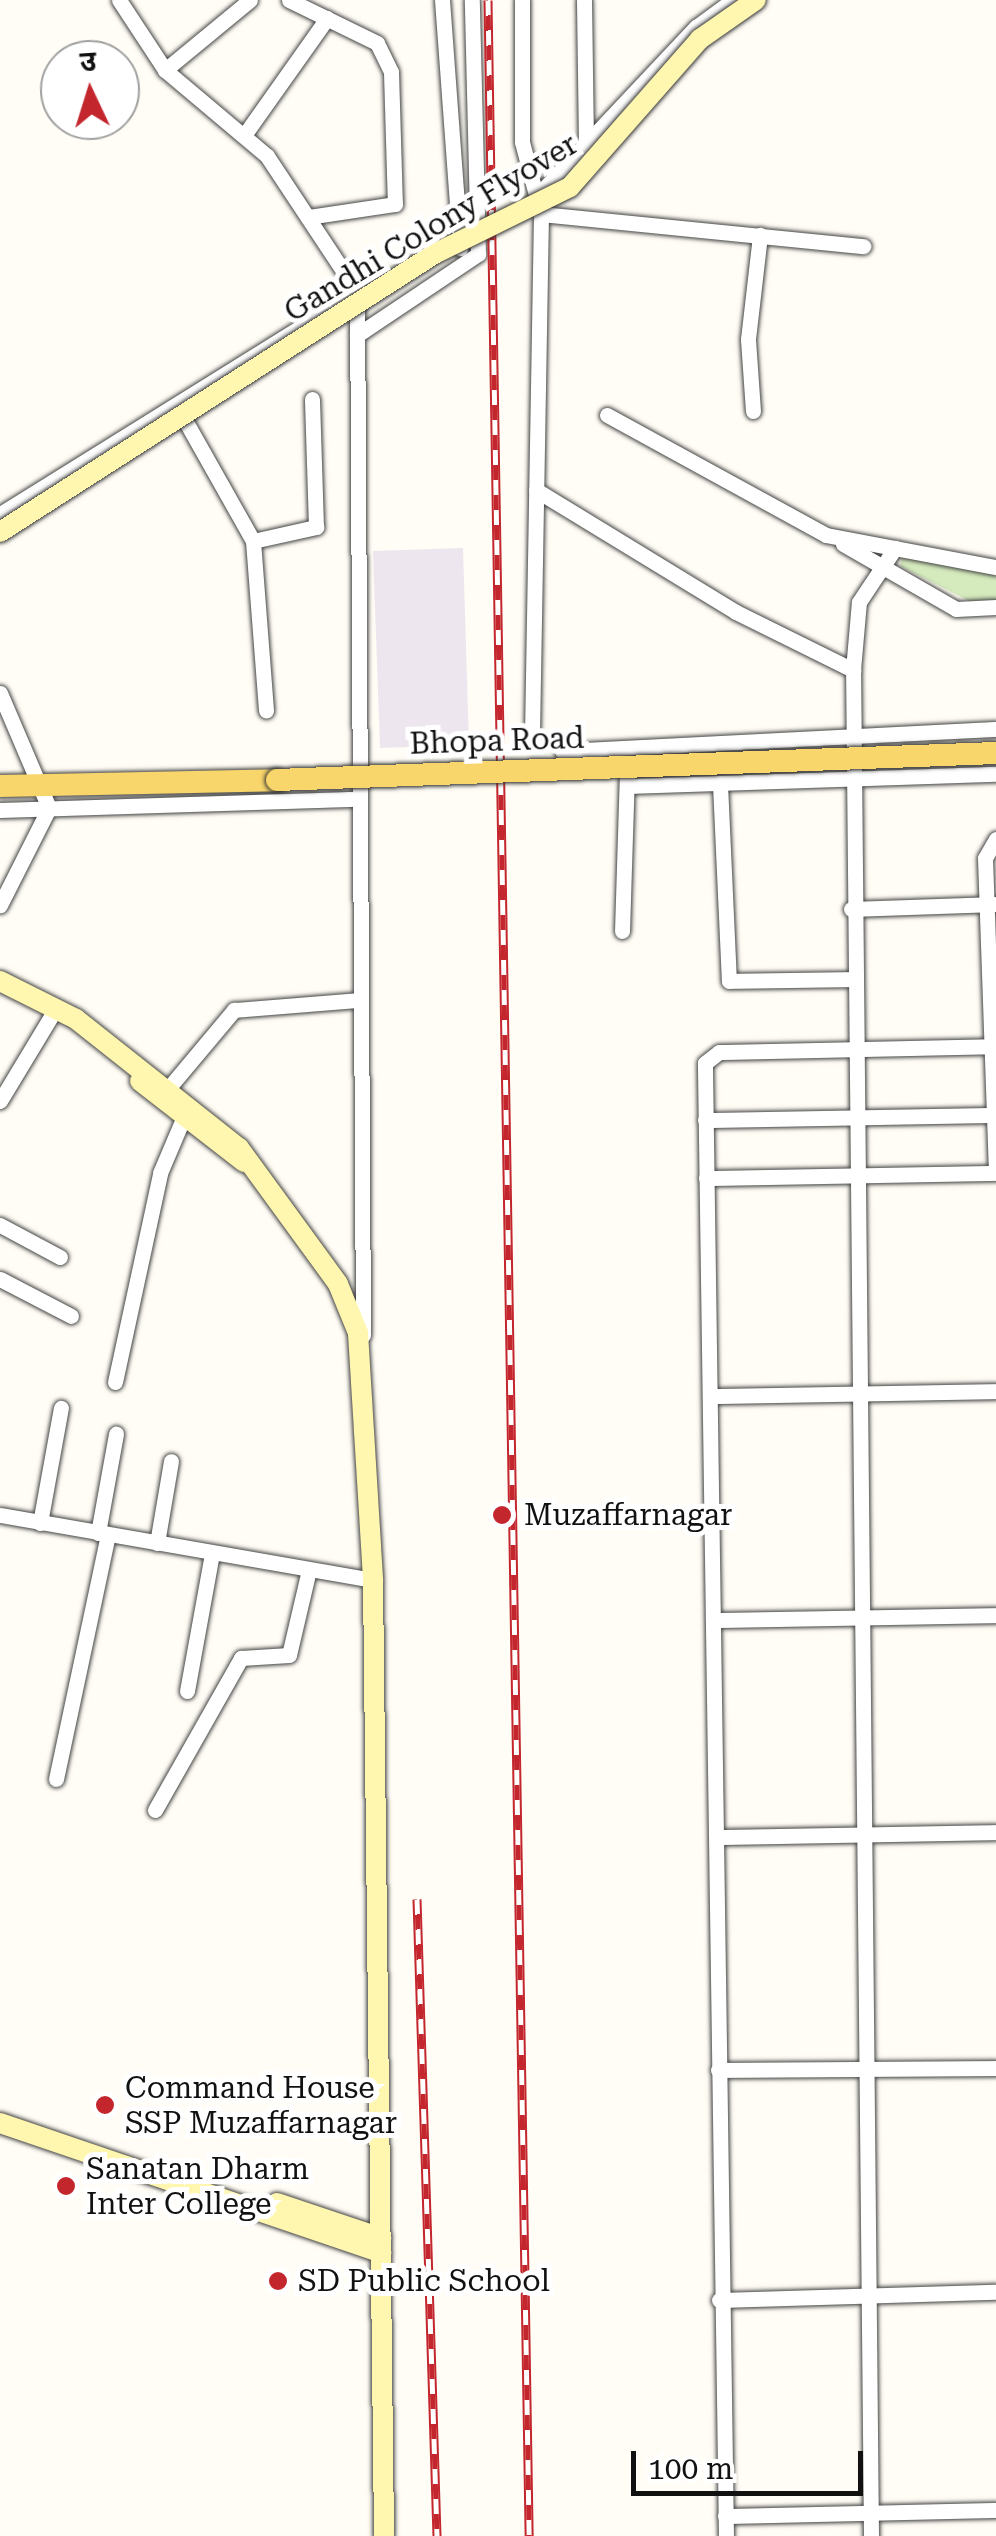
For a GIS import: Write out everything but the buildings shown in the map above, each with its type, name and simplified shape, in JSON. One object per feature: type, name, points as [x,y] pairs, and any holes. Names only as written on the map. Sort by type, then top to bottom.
[{"type":"main road","name":"Gandhi Colony Flyover","points":[[0,532],[436,253],[570,186],[700,39],[756,0]]},
{"type":"main road","name":"Bhopa Road","points":[[0,786],[278,780],[996,753]]},
{"type":"main road","points":[[0,981],[165,1092],[244,1162],[338,1284],[363,1359],[374,1580],[384,2536]]},
{"type":"main road","points":[[0,995],[52,1014]]},
{"type":"main road","points":[[0,2110],[381,2245]]},
{"type":"main road","points":[[0,2123],[381,2245]]},
{"type":"street","points":[[119,0],[165,70],[245,134],[308,217],[357,292],[356,799],[363,1359]]},
{"type":"street","points":[[165,70],[250,0]]},
{"type":"street","points":[[290,0],[377,44],[390,61],[396,198],[391,207],[308,217]]},
{"type":"street","points":[[442,0],[462,228],[458,272]]},
{"type":"street","points":[[357,336],[458,272],[478,254],[472,0]]},
{"type":"street","points":[[522,0],[522,142],[541,214],[532,734]]},
{"type":"street","points":[[584,0],[586,145]]},
{"type":"street","points":[[538,195],[733,0]]},
{"type":"street","points":[[245,134],[327,18]]},
{"type":"street","points":[[541,214],[863,246]]},
{"type":"street","points":[[0,491],[5,511],[462,228]]},
{"type":"street","points":[[752,411],[748,339],[760,235]]},
{"type":"street","points":[[253,541],[316,527],[312,400]]},
{"type":"street","points":[[176,403],[253,541],[266,711]]},
{"type":"street","points":[[607,414],[956,608],[996,608]]},
{"type":"street","points":[[536,490],[736,612],[853,670]]},
{"type":"street","points":[[826,535],[996,567]]},
{"type":"street","points":[[871,2536],[871,2295],[853,1392],[853,670],[855,616],[882,564],[895,548]]},
{"type":"street","points":[[0,693],[44,784],[49,808],[0,905]]},
{"type":"street","points":[[562,751],[855,733],[996,729]]},
{"type":"street","points":[[622,930],[629,747]]},
{"type":"street","points":[[627,786],[996,774]]},
{"type":"street","points":[[720,784],[729,981],[852,978]]},
{"type":"street","points":[[0,810],[356,799]]},
{"type":"street","points":[[706,1178],[852,1179],[996,1172],[992,904],[986,849],[996,839]]},
{"type":"street","points":[[851,909],[992,904]]},
{"type":"street","points":[[165,1092],[234,1010],[358,1000]]},
{"type":"street","points":[[0,1101],[52,1014]]},
{"type":"street","points":[[726,2536],[719,2300],[712,1396],[705,1120],[713,1053],[995,1046]]},
{"type":"street","points":[[115,1382],[160,1174],[187,1110]]},
{"type":"street","points":[[705,1120],[995,1115]]},
{"type":"street","points":[[0,1225],[60,1257]]},
{"type":"street","points":[[0,1279],[71,1316]]},
{"type":"street","points":[[712,1396],[996,1391]]},
{"type":"street","points":[[40,1524],[62,1408]]},
{"type":"street","points":[[56,1780],[103,1533],[116,1434]]},
{"type":"street","points":[[158,1543],[171,1461]]},
{"type":"street","points":[[0,1516],[374,1580]]},
{"type":"street","points":[[187,1691],[212,1553]]},
{"type":"street","points":[[155,1810],[241,1658],[289,1655],[309,1570]]},
{"type":"street","points":[[713,1620],[996,1615]]},
{"type":"street","points":[[716,1837],[996,1832]]},
{"type":"street","points":[[718,2070],[996,2068]]},
{"type":"street","points":[[719,2300],[996,2292]]},
{"type":"street","points":[[725,2516],[996,2510]]},
{"type":"shaded area","points":[[463,548],[469,745],[380,748],[373,551]]},
{"type":"green space","points":[[903,555],[996,570],[996,601],[971,602],[900,566]]},
{"type":"railway","points":[[488,0],[529,2536]]},
{"type":"railway","points":[[417,1899],[437,2536]]},
{"type":"place","name":"Muzaffarnagar","points":[[502,1515]]},
{"type":"place","name":"Command House SSP Muzaffarnagar","points":[[105,2105]]},
{"type":"place","name":"Sanatan Dharm Inter College","points":[[66,2186]]},
{"type":"place","name":"SD Public School","points":[[278,2281]]}]
